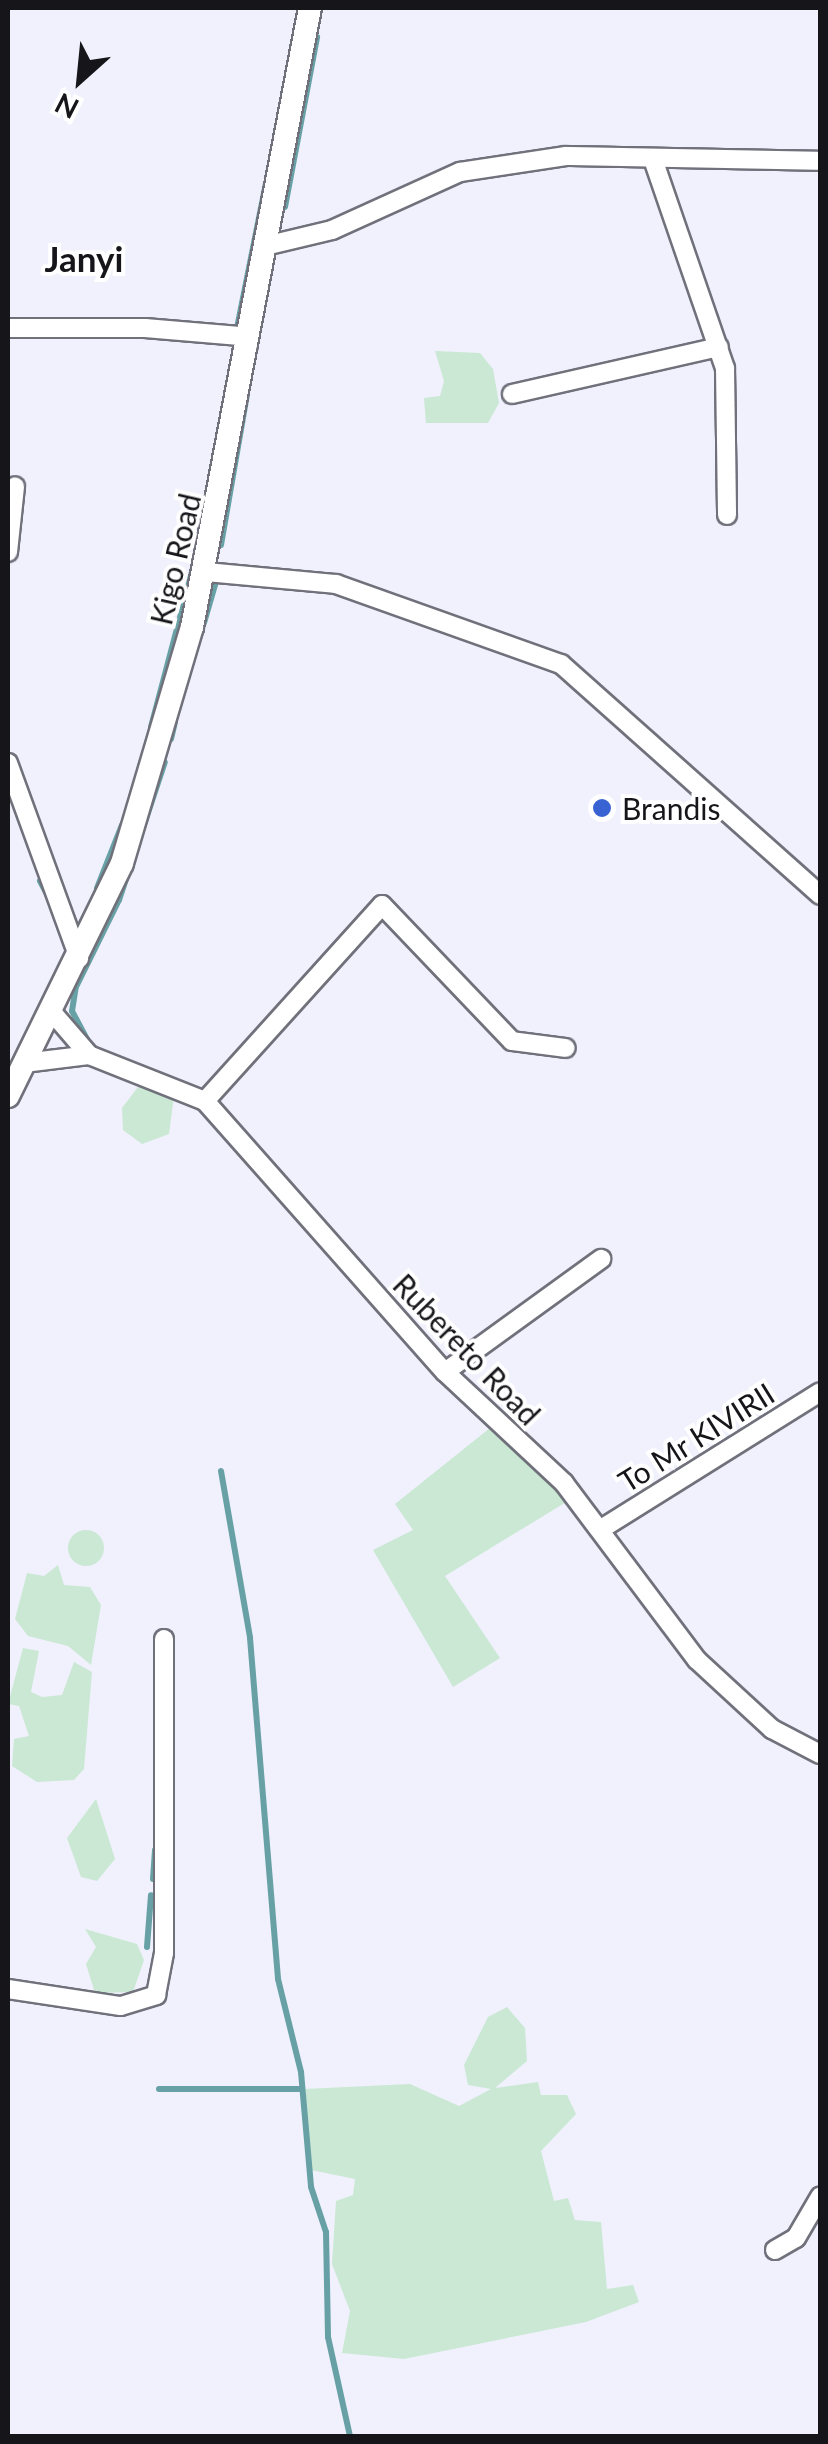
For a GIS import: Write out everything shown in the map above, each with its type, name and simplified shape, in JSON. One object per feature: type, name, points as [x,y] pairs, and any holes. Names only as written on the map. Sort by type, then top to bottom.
[{"type":"street","name":"Kigo Road","points":[[8,1096],[79,958],[138,820],[207,572],[310,8]]},
{"type":"street","points":[[265,246],[332,230],[380,200],[460,172],[566,156],[654,162],[820,161]]},
{"type":"street","points":[[654,162],[719,347],[728,515]]},
{"type":"street","points":[[8,328],[145,328],[240,336],[248,346]]},
{"type":"street","points":[[512,394],[719,347]]},
{"type":"street","points":[[8,552],[15,486]]},
{"type":"street","points":[[207,572],[336,584],[561,664],[820,895]]},
{"type":"street","points":[[8,762],[79,958]]},
{"type":"street","points":[[204,1100],[382,905],[512,1041],[566,1048]]},
{"type":"street","name":"Rubereto Road","points":[[52,1012],[90,1054],[204,1100],[445,1372],[601,1529],[697,1660],[772,1728],[820,1754]]},
{"type":"street","points":[[24,1064],[90,1054]]},
{"type":"street","points":[[445,1372],[602,1258]]},
{"type":"street","name":"To Mr KIVIRII","points":[[601,1529],[820,1392]]},
{"type":"street","points":[[8,1990],[121,2006],[156,1995],[164,1953],[164,1639]]},
{"type":"street","points":[[775,2250],[796,2238],[820,2197]]},
{"type":"green space","points":[[435,351],[480,353],[493,369],[499,403],[488,423],[426,423],[424,398],[440,396],[444,381]]},
{"type":"green space","points":[[141,1083],[174,1096],[169,1134],[142,1144],[123,1130],[122,1108]]},
{"type":"green space","points":[[490,1428],[568,1501],[445,1576],[500,1658],[453,1687],[373,1550],[413,1530],[395,1504]]},
{"type":"green space","points":[[86,1530],[99,1535],[104,1548],[99,1561],[86,1566],[73,1561],[68,1548],[73,1535]]},
{"type":"green space","points":[[58,1565],[64,1585],[90,1587],[101,1605],[91,1665],[68,1646],[28,1636],[15,1619],[27,1573],[44,1576]]},
{"type":"green space","points":[[23,1648],[39,1651],[31,1692],[42,1697],[62,1695],[74,1662],[92,1672],[84,1769],[74,1780],[37,1782],[12,1766],[14,1739],[29,1736],[19,1706],[8,1704]]},
{"type":"green space","points":[[96,1799],[115,1859],[97,1881],[81,1877],[67,1838]]},
{"type":"green space","points":[[85,1929],[137,1944],[144,1960],[133,1992],[95,1993],[86,1964],[96,1947]]},
{"type":"green space","points":[[507,2007],[525,2028],[527,2061],[495,2088],[538,2082],[541,2095],[567,2095],[576,2114],[541,2151],[554,2201],[568,2198],[575,2220],[601,2222],[607,2289],[633,2285],[639,2302],[586,2322],[404,2359],[342,2353],[350,2311],[332,2264],[336,2201],[353,2195],[355,2179],[311,2170],[305,2089],[410,2084],[459,2106],[491,2089],[468,2085],[464,2065],[488,2017]]},
{"type":"waterway","points":[[285,207],[317,37]]},
{"type":"waterway","points":[[236,333],[266,183]]},
{"type":"waterway","points":[[221,545],[247,394]]},
{"type":"waterway","points":[[151,727],[195,561]]},
{"type":"waterway","points":[[204,623],[217,578]]},
{"type":"waterway","points":[[171,739],[175,721]]},
{"type":"waterway","points":[[89,1043],[72,1011],[76,987],[119,900],[165,762]]},
{"type":"waterway","points":[[97,888],[122,825]]},
{"type":"waterway","points":[[40,881],[49,898]]},
{"type":"waterway","points":[[221,1471],[250,1638],[278,1979],[301,2072],[311,2187],[326,2232],[328,2337],[350,2436]]},
{"type":"waterway","points":[[153,1879],[155,1850]]},
{"type":"waterway","points":[[147,1947],[151,1895]]},
{"type":"waterway","points":[[159,2089],[301,2089]]},
{"type":"place","name":"Brandis","points":[[602,808]]},
{"type":"district","name":"Janyi","points":[[84,258]]}]
